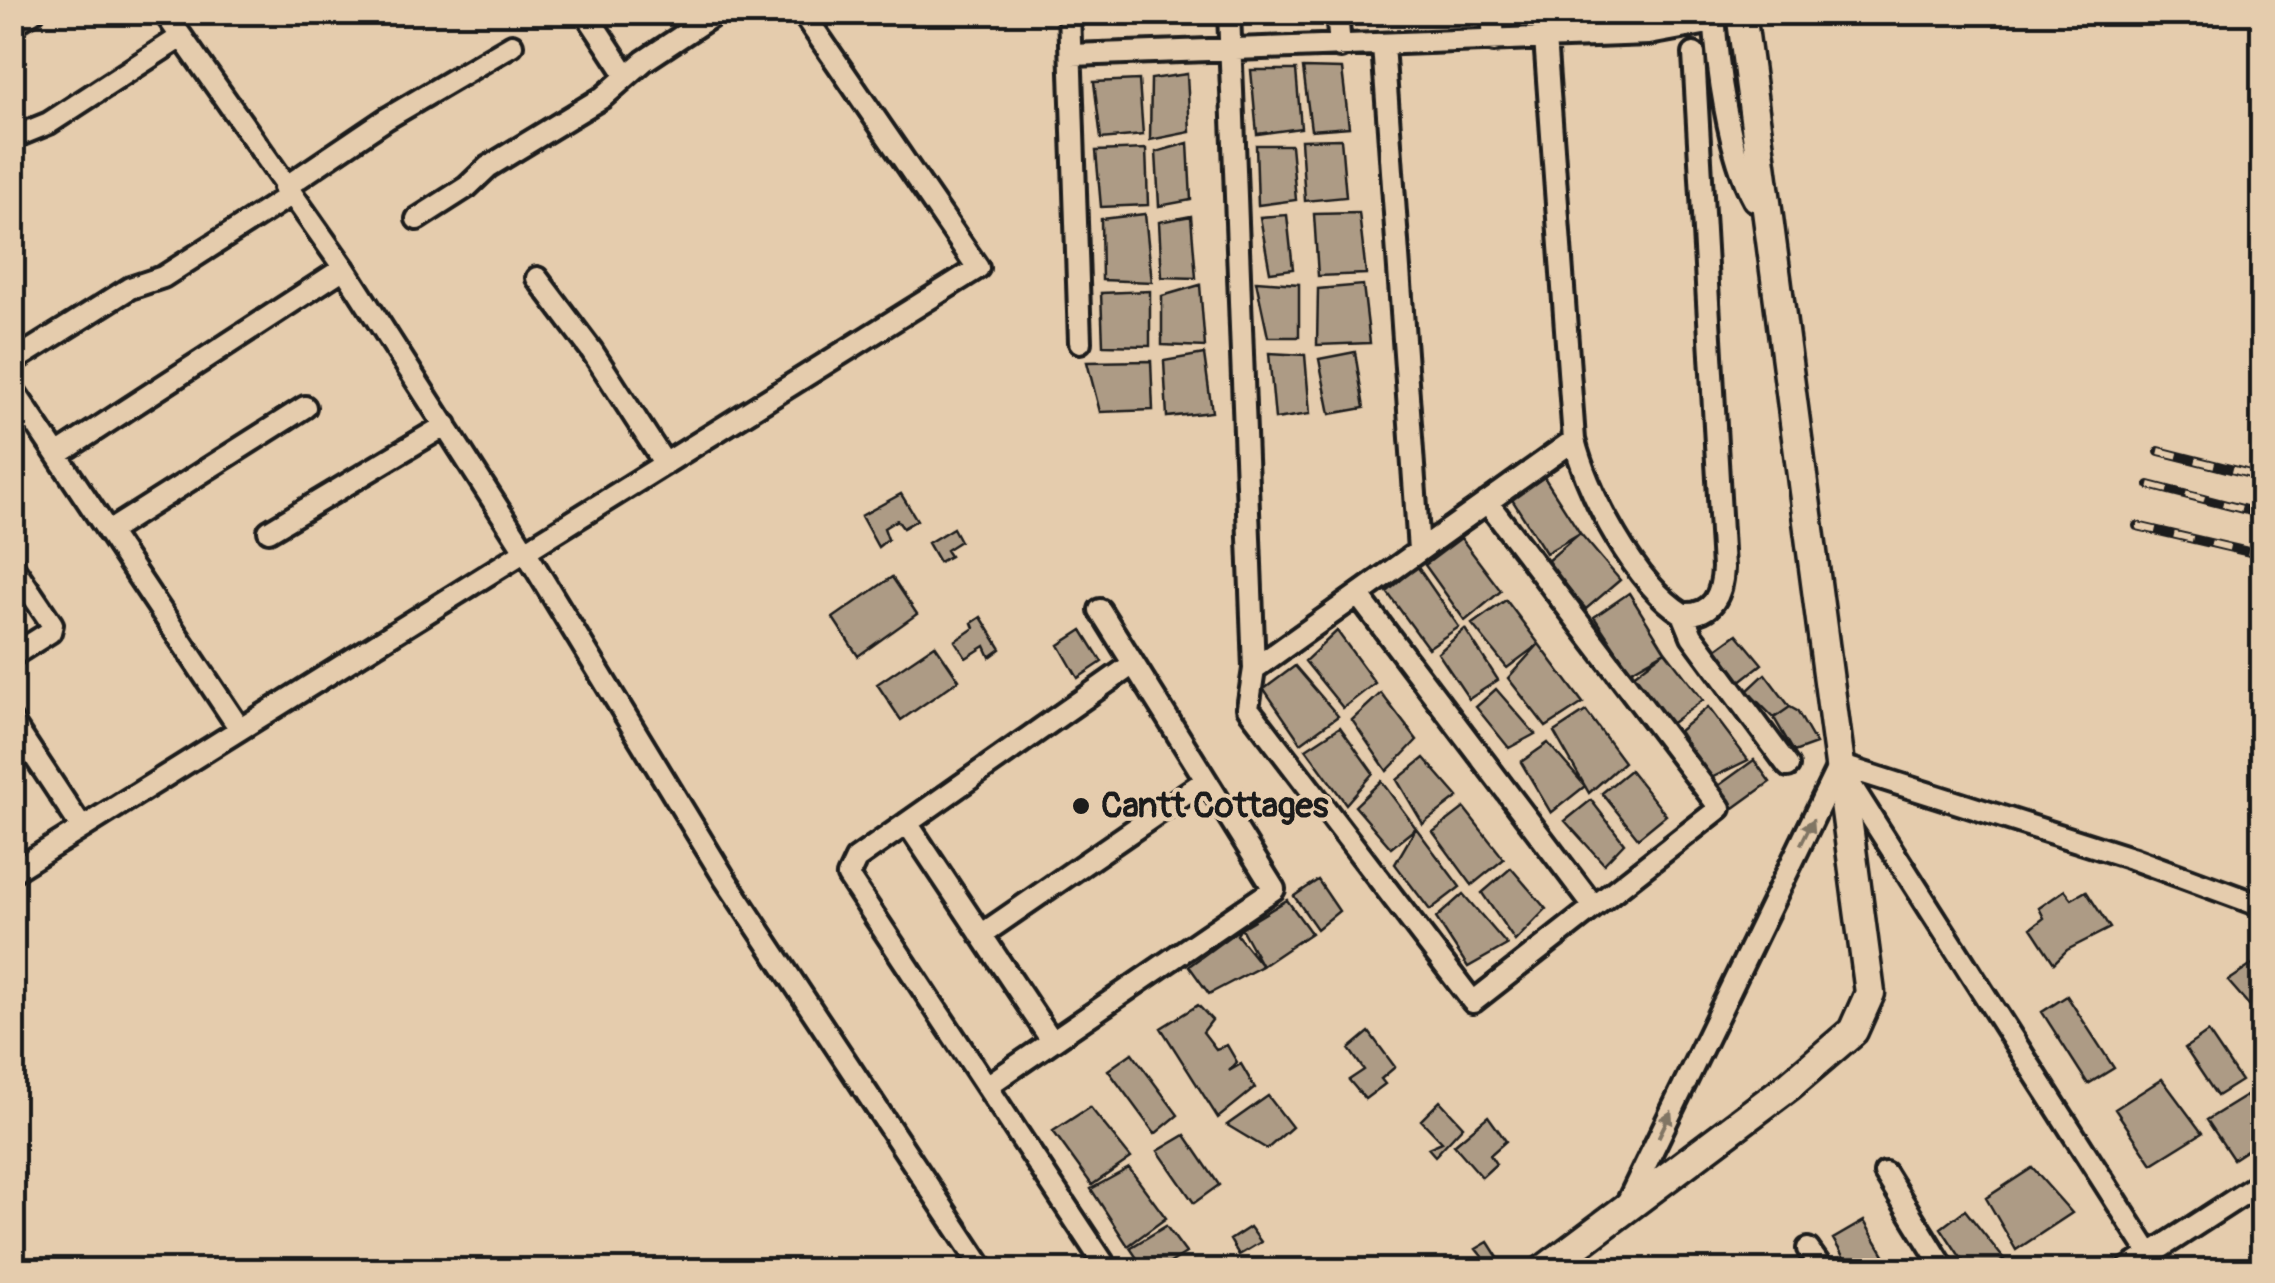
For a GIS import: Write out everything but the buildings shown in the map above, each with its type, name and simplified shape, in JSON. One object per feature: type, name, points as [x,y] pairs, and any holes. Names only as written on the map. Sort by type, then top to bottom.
[{"type":"main road","points":[[1544,1270],[1853,1031],[1870,993],[1764,203],[1723,16]]},
{"type":"street","points":[[12,25],[32,12]]},
{"type":"street","points":[[164,12],[344,268],[524,548],[725,879],[984,1270]]},
{"type":"street","points":[[585,12],[627,76]]},
{"type":"street","points":[[418,219],[467,187],[488,167],[603,97],[718,12]]},
{"type":"street","points":[[12,872],[524,548],[978,268],[802,12]]},
{"type":"street","points":[[1069,12],[1080,342]]},
{"type":"street","points":[[1229,12],[1254,669],[1248,708],[1473,1002],[1720,808],[1487,502]]},
{"type":"street","points":[[1337,12],[1340,47]]},
{"type":"street","points":[[1492,12],[1494,41]]},
{"type":"street","points":[[1072,55],[1545,38],[1723,16]]},
{"type":"street","points":[[12,138],[49,123],[180,37]]},
{"type":"street","points":[[1545,38],[1574,440],[1585,484],[1643,574],[1683,614],[1692,636],[1788,766]]},
{"type":"street","points":[[1383,45],[1419,550]]},
{"type":"street","points":[[12,362],[130,288],[163,276],[386,119],[512,46]]},
{"type":"street","points":[[1683,614],[1697,615],[1711,606],[1722,592],[1723,568],[1694,54]]},
{"type":"street","points":[[57,455],[344,268]]},
{"type":"street","points":[[537,278],[592,351],[665,464]]},
{"type":"street","points":[[12,388],[240,730]]},
{"type":"street","points":[[108,532],[304,407]]},
{"type":"street","points":[[269,531],[446,425]]},
{"type":"street","points":[[1254,669],[1574,440]]},
{"type":"street","points":[[12,565],[52,624],[50,632],[12,656]]},
{"type":"street","points":[[1358,594],[1594,907]]},
{"type":"street","points":[[987,1086],[1274,888],[1100,610]]},
{"type":"street","points":[[1108,1270],[848,876],[856,859],[1133,664]]},
{"type":"street","points":[[12,722],[82,828]]},
{"type":"street","points":[[1839,766],[2131,858],[2262,906]]},
{"type":"street","points":[[1622,1212],[1839,766]]},
{"type":"street","points":[[1839,766],[2155,1262]]},
{"type":"street","points":[[982,935],[1206,780]]},
{"type":"street","points":[[907,823],[1052,1041]]},
{"type":"street","points":[[1885,1173],[1945,1270]]},
{"type":"street","points":[[2126,1270],[2155,1262],[2262,1182]]},
{"type":"street","points":[[1808,1248],[1822,1270]]},
{"type":"railway","points":[[2159,451],[2262,477]]},
{"type":"railway","points":[[2149,485],[2262,514]]},
{"type":"railway","points":[[2137,526],[2262,555]]},
{"type":"place","name":"Cantt Cottages","points":[[1081,806]]}]
